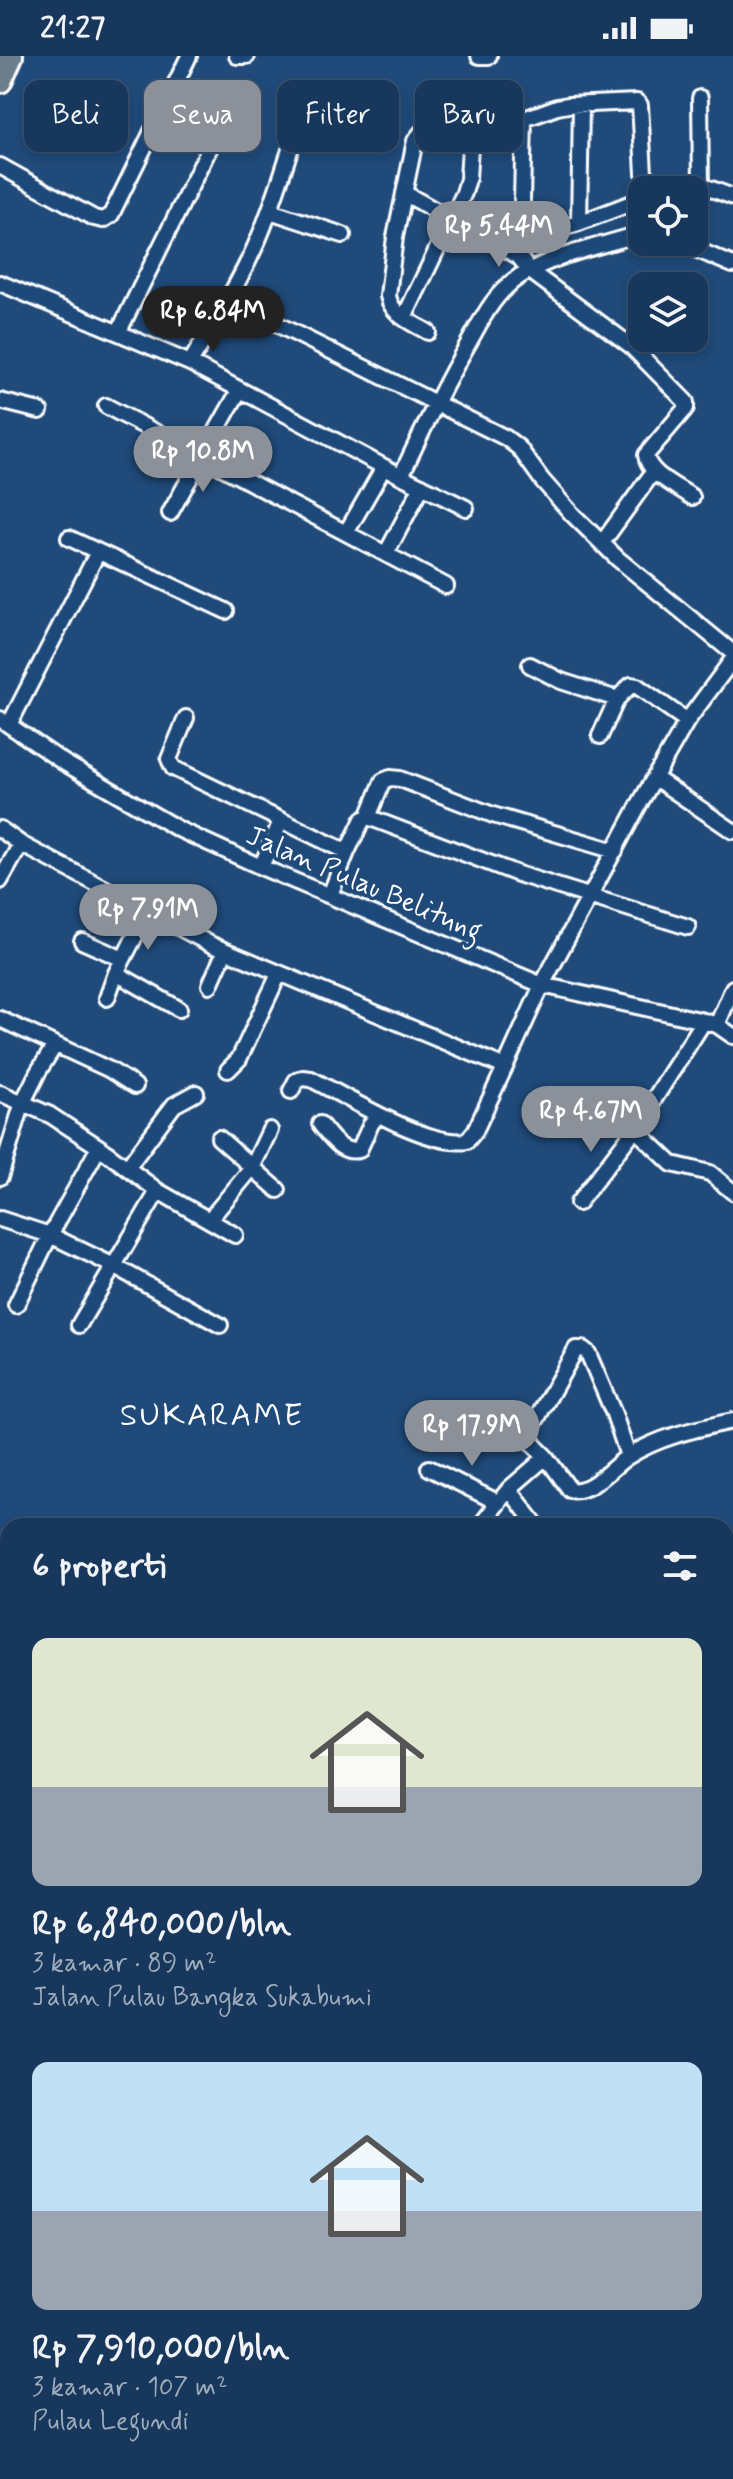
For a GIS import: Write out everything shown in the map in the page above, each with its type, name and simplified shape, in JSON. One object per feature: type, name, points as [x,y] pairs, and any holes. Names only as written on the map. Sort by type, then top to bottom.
[{"type":"main road","points":[[0,81],[11,56]]},
{"type":"street","points":[[0,166],[94,218],[103,220],[111,215],[189,56]]},
{"type":"street","points":[[237,56],[247,56]]},
{"type":"street","points":[[479,56],[489,56]]},
{"type":"street","points":[[700,98],[701,176]]},
{"type":"street","points":[[518,256],[524,120],[557,107],[639,103],[644,176]]},
{"type":"street","points":[[579,223],[581,105]]},
{"type":"street","points":[[415,145],[395,237],[388,296],[390,305],[404,318],[428,332]]},
{"type":"street","points":[[119,331],[208,152]]},
{"type":"street","points":[[190,363],[254,250],[289,152]]},
{"type":"street","points":[[404,318],[468,179],[470,152]]},
{"type":"street","points":[[708,188],[733,197]]},
{"type":"street","points":[[404,193],[518,256],[530,271],[631,346],[684,399],[686,408],[646,455],[646,460],[654,471],[692,497]]},
{"type":"street","points":[[521,239],[579,223],[628,204]]},
{"type":"street","points":[[270,211],[343,235]]},
{"type":"street","points":[[401,476],[436,402],[489,306],[518,277],[530,271],[628,237]]},
{"type":"street","points":[[708,254],[733,265]]},
{"type":"street","points":[[0,283],[190,363],[466,508]]},
{"type":"street","points":[[228,300],[506,438],[519,448],[542,480],[602,543],[733,653]]},
{"type":"street","points":[[170,513],[239,391]]},
{"type":"street","points":[[0,401],[40,411]]},
{"type":"street","points":[[106,406],[446,586]]},
{"type":"street","points":[[346,533],[384,467]]},
{"type":"street","points":[[602,543],[654,471]]},
{"type":"street","points":[[386,554],[422,486]]},
{"type":"street","points":[[69,538],[226,611]]},
{"type":"street","points":[[4,722],[98,552]]},
{"type":"street","points":[[291,1091],[296,1081],[311,1079],[378,1115],[450,1142],[467,1141],[475,1131],[542,985],[655,778],[687,721],[733,659]]},
{"type":"street","points":[[530,665],[561,681],[617,699]]},
{"type":"street","points":[[600,736],[617,699],[629,686],[634,685],[687,721]]},
{"type":"street","points":[[186,718],[169,759],[173,768],[347,852]]},
{"type":"street","name":"Jalan Pulau Belitung","points":[[4,722],[63,762],[178,829],[261,867],[542,985],[711,1023],[733,1036]]},
{"type":"street","points":[[330,895],[363,819],[368,817],[383,781],[390,778],[400,779],[493,815],[615,851]]},
{"type":"street","points":[[655,778],[733,831]]},
{"type":"street","points":[[368,817],[518,874],[688,927]]},
{"type":"street","points":[[261,867],[281,821]]},
{"type":"street","points":[[0,829],[21,844],[147,913],[225,951],[505,1067]]},
{"type":"street","points":[[0,881],[21,844]]},
{"type":"street","points":[[107,998],[116,973],[147,913]]},
{"type":"street","points":[[82,941],[123,959]]},
{"type":"street","points":[[210,985],[225,951]]},
{"type":"street","points":[[116,973],[179,1009]]},
{"type":"street","points":[[228,1070],[239,1059],[279,974]]},
{"type":"street","points":[[578,1203],[635,1129],[733,988]]},
{"type":"street","points":[[0,1019],[110,1070],[135,1086]]},
{"type":"street","points":[[0,1177],[23,1102],[55,1045]]},
{"type":"street","points":[[0,1093],[50,1115],[158,1191],[235,1235]]},
{"type":"street","points":[[127,1168],[169,1110],[196,1093]]},
{"type":"street","points":[[320,1124],[335,1143],[346,1150],[355,1151],[359,1150],[378,1115]]},
{"type":"street","points":[[635,1129],[672,1164],[710,1173],[733,1192]]},
{"type":"street","points":[[210,1219],[252,1168],[270,1130]]},
{"type":"street","points":[[219,1138],[278,1190]]},
{"type":"street","points":[[16,1305],[50,1235],[99,1147]]},
{"type":"street","points":[[79,1325],[158,1191]]},
{"type":"street","points":[[0,1219],[50,1235],[112,1265],[220,1325]]},
{"type":"street","points":[[628,1456],[588,1353],[576,1349],[531,1429],[532,1443],[574,1492],[586,1489],[628,1456],[684,1431],[733,1421]]},
{"type":"street","points":[[486,1518],[509,1489],[546,1457]]},
{"type":"street","points":[[429,1468],[497,1502]]},
{"type":"street","points":[[509,1489],[531,1518]]},
{"type":"district","name":"SUKARAME","points":[[212,1414]]}]
